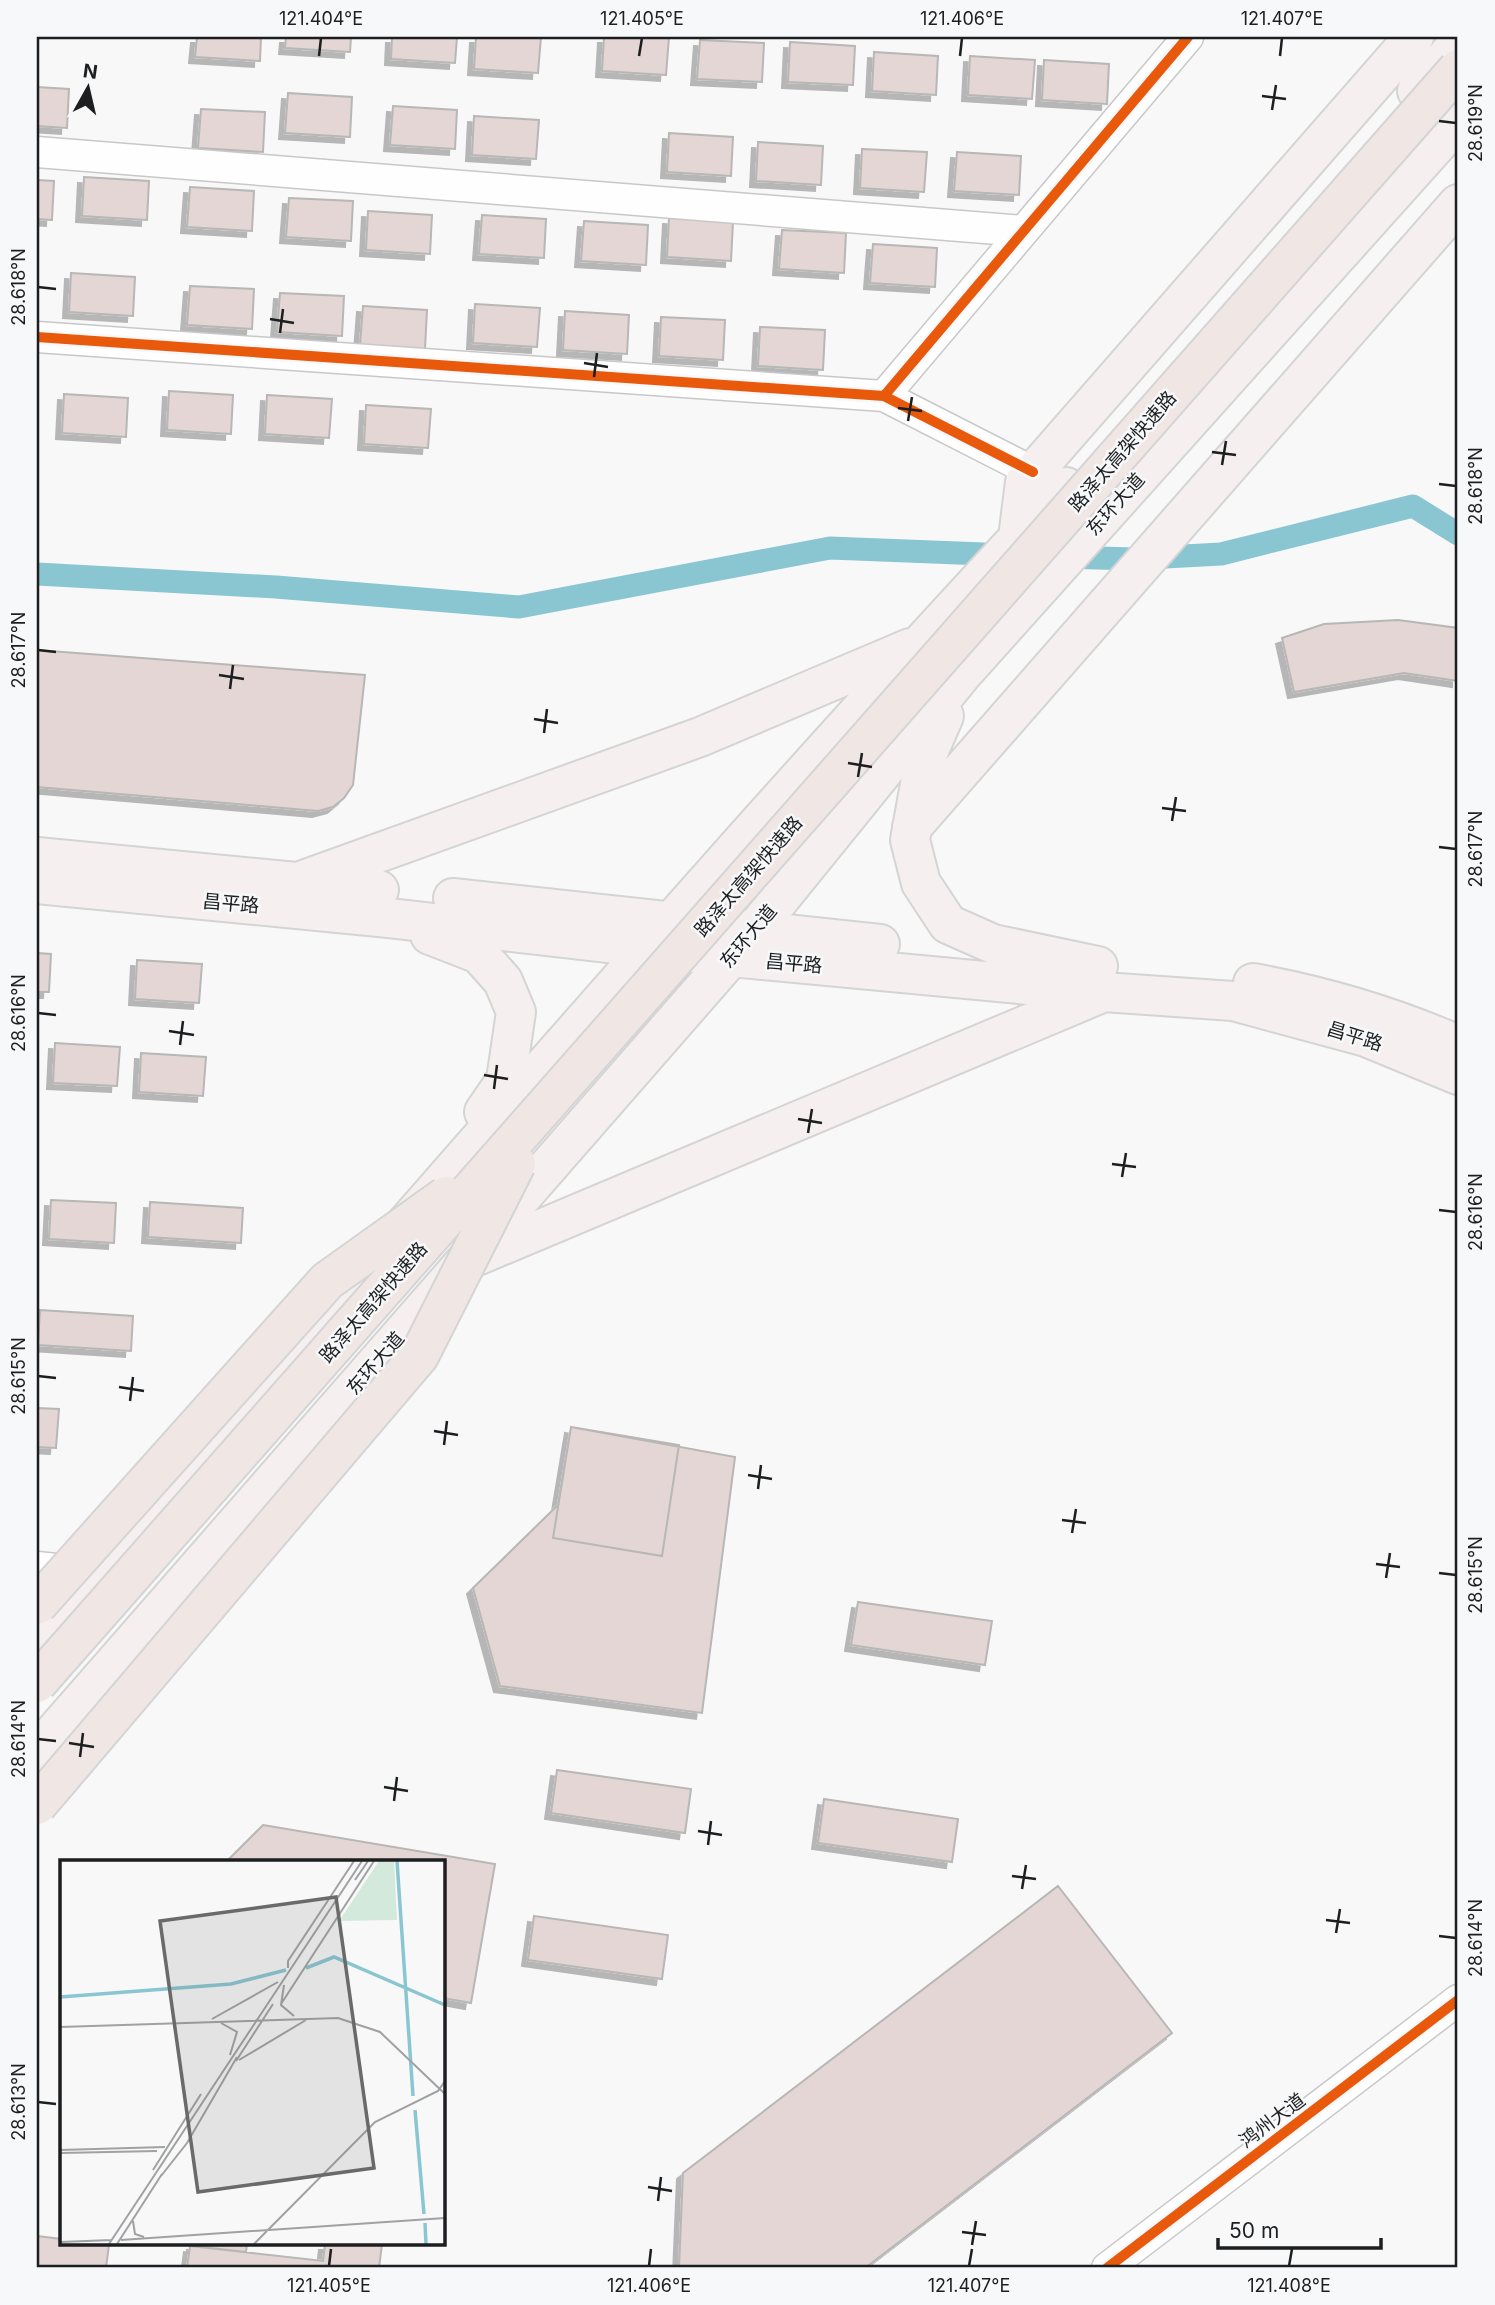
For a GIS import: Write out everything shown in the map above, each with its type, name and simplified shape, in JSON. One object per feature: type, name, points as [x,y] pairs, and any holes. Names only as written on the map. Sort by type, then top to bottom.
[{"type":"highway","name":"路泽太高架快速路","points":[[37,1712],[508,1161],[1458,69]]},
{"type":"highway","name":"路泽太高架快速路","points":[[37,1683],[508,1161],[706,946],[1458,100]]},
{"type":"highway","points":[[37,1605],[327,1281],[508,1161]]},
{"type":"highway","points":[[37,1805],[419,1356],[508,1161]]},
{"type":"main road","points":[[1018,538],[1025,482],[1414,37]]},
{"type":"main road","points":[[37,1644],[918,645],[1100,452],[1458,44]]},
{"type":"main road","name":"东环大道","points":[[37,1752],[741,945],[962,674],[1458,121]]},
{"type":"main road","points":[[912,827],[1458,204]]},
{"type":"main road","points":[[298,882],[700,737],[918,645]]},
{"type":"main road","points":[[962,674],[924,762],[910,840],[921,883],[948,923],[993,944],[1101,979]]},
{"type":"main road","name":"昌平路","points":[[37,857],[298,882],[741,945],[1101,979],[1233,1001],[1366,1037],[1458,1075]]},
{"type":"main road","name":"昌平路","points":[[37,884],[389,918],[662,934]]},
{"type":"main road","points":[[389,918],[479,954],[503,981],[516,1012],[506,1080],[406,1223]]},
{"type":"main road","points":[[463,1262],[1101,979]]},
{"type":"main road","name":"昌平路","points":[[1101,979],[1236,980],[1305,993],[1375,1013],[1458,1045]]},
{"type":"street","points":[[884,396],[1188,37]]},
{"type":"street","points":[[37,152],[1023,231]]},
{"type":"street","points":[[37,337],[884,396],[1033,472]]},
{"type":"street","points":[[37,1567],[99,1573]]},
{"type":"street","name":"鸿州大道","points":[[1107,2268],[1458,2000]]},
{"type":"building","points":[[197,37],[261,37],[260,61],[195,57]]},
{"type":"building","points":[[286,37],[351,37],[350,52],[285,48]]},
{"type":"building","points":[[392,37],[457,37],[455,63],[391,59]]},
{"type":"building","points":[[476,37],[541,37],[538,73],[474,69]]},
{"type":"building","points":[[604,37],[669,37],[666,75],[602,71]]},
{"type":"building","points":[[700,40],[764,43],[762,82],[697,79]]},
{"type":"building","points":[[790,42],[855,46],[853,85],[788,82]]},
{"type":"building","points":[[874,52],[938,56],[936,95],[872,91]]},
{"type":"building","points":[[970,56],[1035,60],[1032,99],[968,95]]},
{"type":"building","points":[[1044,60],[1109,64],[1107,104],[1042,100]]},
{"type":"building","points":[[37,87],[69,89],[67,128],[37,126]]},
{"type":"building","points":[[288,93],[352,97],[350,137],[285,133]]},
{"type":"building","points":[[393,106],[457,110],[455,149],[390,145]]},
{"type":"building","points":[[201,109],[265,112],[263,152],[198,148]]},
{"type":"building","points":[[474,116],[539,120],[536,159],[472,155]]},
{"type":"building","points":[[669,133],[733,137],[731,176],[667,172]]},
{"type":"building","points":[[758,142],[823,146],[821,185],[756,181]]},
{"type":"building","points":[[862,149],[927,152],[924,192],[860,188]]},
{"type":"building","points":[[957,152],[1021,156],[1019,195],[954,191]]},
{"type":"building","points":[[84,177],[149,181],[147,220],[82,216]]},
{"type":"building","points":[[37,180],[54,181],[52,220],[37,219]]},
{"type":"building","points":[[190,187],[254,191],[252,231],[187,227]]},
{"type":"building","points":[[289,198],[353,201],[351,241],[286,237]]},
{"type":"building","points":[[368,211],[432,215],[430,254],[366,250]]},
{"type":"building","points":[[482,215],[546,219],[544,258],[479,254]]},
{"type":"building","points":[[669,218],[733,221],[731,261],[667,257]]},
{"type":"building","points":[[584,221],[648,225],[646,265],[581,261]]},
{"type":"building","points":[[782,230],[846,233],[844,273],[779,269]]},
{"type":"building","points":[[873,244],[937,248],[935,287],[870,283]]},
{"type":"building","points":[[71,273],[135,277],[133,316],[69,312]]},
{"type":"building","points":[[190,286],[254,289],[252,329],[187,325]]},
{"type":"building","points":[[280,293],[344,296],[342,336],[277,332]]},
{"type":"building","points":[[475,304],[540,308],[537,347],[473,343]]},
{"type":"building","points":[[363,306],[427,310],[425,349],[360,345]]},
{"type":"building","points":[[565,311],[629,315],[627,354],[563,350]]},
{"type":"building","points":[[661,317],[725,320],[723,360],[659,356]]},
{"type":"building","points":[[760,327],[825,330],[823,370],[758,366]]},
{"type":"building","points":[[169,391],[233,395],[231,434],[167,430]]},
{"type":"building","points":[[64,394],[128,398],[126,437],[62,433]]},
{"type":"building","points":[[267,395],[332,399],[329,438],[265,434]]},
{"type":"building","points":[[366,405],[431,409],[428,448],[364,444]]},
{"type":"building","points":[[1398,620],[1458,628],[1458,681],[1404,673],[1294,692],[1282,638],[1324,624]]},
{"type":"building","points":[[37,650],[365,675],[353,785],[333,807],[318,811],[37,787]]},
{"type":"building","points":[[37,953],[51,954],[49,992],[37,992]]},
{"type":"building","points":[[137,960],[202,964],[199,1003],[135,999]]},
{"type":"building","points":[[55,1043],[120,1047],[117,1086],[53,1083]]},
{"type":"building","points":[[141,1053],[206,1057],[203,1096],[139,1092]]},
{"type":"building","points":[[51,1200],[116,1203],[114,1243],[49,1239]]},
{"type":"building","points":[[150,1202],[243,1208],[241,1243],[148,1237]]},
{"type":"building","points":[[40,1310],[133,1316],[131,1351],[38,1345]]},
{"type":"building","points":[[37,1408],[59,1409],[56,1448],[37,1447]]},
{"type":"building","points":[[571,1427],[679,1445],[662,1556],[553,1538]]},
{"type":"building","points":[[571,1427],[735,1457],[702,1713],[500,1686],[473,1588],[558,1505]]},
{"type":"building","points":[[858,1602],[992,1621],[985,1665],[851,1645]]},
{"type":"building","points":[[557,1770],[691,1789],[685,1833],[551,1813]]},
{"type":"building","points":[[824,1799],[958,1819],[952,1862],[818,1843]]},
{"type":"building","points":[[263,1825],[495,1864],[471,2003],[444,1998],[444,1860],[228,1860]]},
{"type":"building","points":[[1058,1886],[1172,2033],[865,2268],[679,2268],[683,2173]]},
{"type":"building","points":[[534,1916],[668,1935],[662,1979],[528,1960]]},
{"type":"building","points":[[37,2236],[60,2239],[60,2246],[109,2246],[106,2268],[37,2268]]},
{"type":"building","points":[[190,2246],[323,2261],[325,2246],[382,2246],[379,2268],[187,2268]]},
{"type":"building","points":[[193,2246],[247,2246],[246,2252]]},
{"type":"waterway","points":[[1165,557],[1221,554],[1413,506],[1458,534]]},
{"type":"waterway","points":[[37,574],[276,587],[519,607],[830,548],[1009,555]]},
{"type":"waterway","points":[[1060,557],[1134,559]]},
{"type":"cycle path","points":[[884,396],[1188,37]]},
{"type":"cycle path","points":[[37,337],[884,396],[1033,472]]},
{"type":"cycle path","points":[[1107,2268],[1458,2000]]}]
